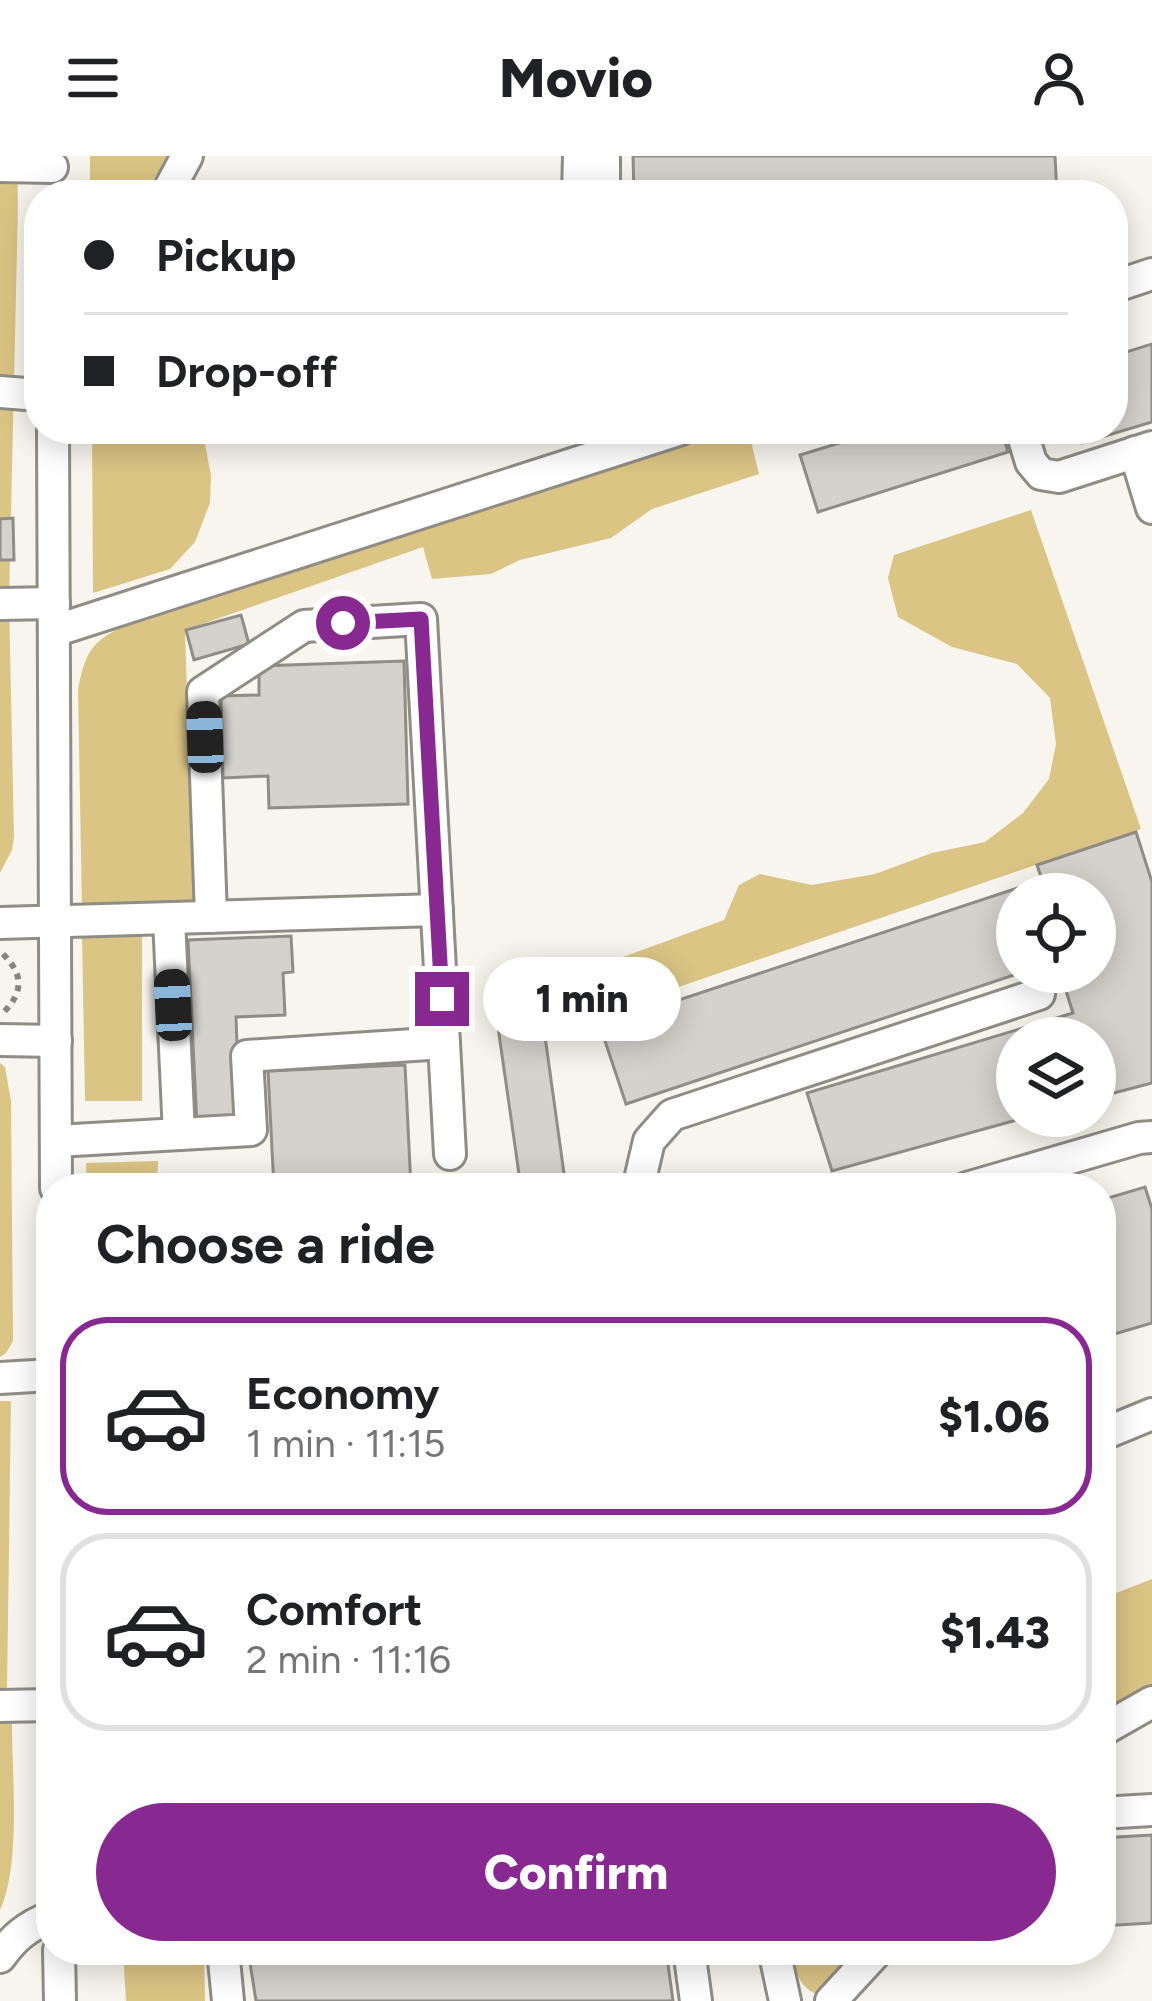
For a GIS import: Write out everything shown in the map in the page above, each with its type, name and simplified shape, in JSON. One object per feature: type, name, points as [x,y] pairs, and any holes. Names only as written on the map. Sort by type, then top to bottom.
[{"type":"street","points":[[0,166],[52,173]]},
{"type":"street","points":[[53,444],[56,1173]]},
{"type":"street","points":[[0,604],[54,617],[598,444]]},
{"type":"street","points":[[1026,444],[1041,474],[1059,477],[1144,450],[1152,508]]},
{"type":"street","points":[[211,917],[203,692],[304,626],[421,619],[450,1154]]},
{"type":"street","points":[[0,923],[437,910]]},
{"type":"street","points":[[169,919],[179,1135]]},
{"type":"street","points":[[642,1173],[649,1141],[672,1115],[1040,994]]},
{"type":"street","points":[[2,1026],[56,1041]]},
{"type":"street","points":[[56,1141],[251,1130],[247,1056],[444,1043]]},
{"type":"street","points":[[1019,1173],[1152,1137]]},
{"type":"street","points":[[0,1378],[36,1376]]},
{"type":"street","points":[[1116,1430],[1152,1414]]},
{"type":"street","points":[[1116,1722],[1152,1702]]},
{"type":"street","points":[[0,1706],[36,1705]]},
{"type":"street","points":[[1116,1812],[1152,1810]]},
{"type":"street","points":[[0,1957],[14,1938],[36,1923]]},
{"type":"street","points":[[59,1965],[60,2001]]},
{"type":"street","points":[[224,1965],[228,2001]]},
{"type":"street","points":[[691,1965],[696,2001]]},
{"type":"street","points":[[777,1965],[784,2001]]},
{"type":"street","points":[[831,2001],[864,1965]]},
{"type":"path","points":[[0,951],[20,976],[20,988],[2,1026]]},
{"type":"shaded area","points":[[0,156],[17,156],[18,205],[9,601],[14,837],[0,873]]},
{"type":"shaded area","points":[[90,156],[168,156],[153,180],[90,180]]},
{"type":"shaded area","points":[[92,444],[205,444],[210,503],[195,542],[170,569],[93,593]]},
{"type":"shaded area","points":[[685,444],[752,444],[759,474],[652,509],[611,538],[520,560],[491,574],[432,579],[423,547],[185,630],[194,910],[82,910],[78,691],[95,645],[138,620]]},
{"type":"shaded area","points":[[1031,510],[1141,829],[1012,873],[996,873],[996,879],[553,1030],[541,987],[724,920],[739,885],[760,874],[812,885],[875,874],[932,853],[985,842],[1023,813],[1049,779],[1056,744],[1050,698],[1017,664],[952,647],[898,617],[888,578],[894,555]]},
{"type":"shaded area","points":[[142,934],[142,1101],[85,1101],[82,935]]},
{"type":"shaded area","points":[[0,1063],[5,1067],[11,1101],[13,1341],[0,1357]]},
{"type":"shaded area","points":[[158,1161],[158,1173],[86,1173],[86,1163]]},
{"type":"shaded area","points":[[0,1401],[11,1401],[7,1691],[0,1690]]},
{"type":"shaded area","points":[[1152,1579],[1152,1689],[1116,1709],[1116,1593]]},
{"type":"shaded area","points":[[0,1722],[12,1724],[14,1820],[11,1869],[0,1910]]},
{"type":"shaded area","points":[[124,1965],[204,1965],[205,2001],[126,2001]]},
{"type":"shaded area","points":[[794,1965],[847,1965],[817,1994],[801,1982]]},
{"type":"building","points":[[633,156],[1055,156],[1056,180],[634,180]]},
{"type":"building","points":[[1152,344],[1152,422],[1128,429],[1128,351]]},
{"type":"building","points":[[836,444],[1006,444],[1008,452],[818,512],[800,455]]},
{"type":"building","points":[[13,518],[14,560],[0,560],[0,519]]},
{"type":"building","points":[[241,615],[249,644],[194,660],[186,630]]},
{"type":"building","points":[[404,661],[408,804],[269,808],[268,776],[223,778],[221,696],[259,695],[259,666]]},
{"type":"building","points":[[1136,832],[1152,882],[1152,1083],[1116,1092],[1116,1017],[1060,1017],[1073,1013],[1067,993],[1116,993],[1116,873],[1040,873],[1037,865]]},
{"type":"building","points":[[996,895],[996,981],[626,1104],[600,1026]]},
{"type":"building","points":[[291,936],[293,972],[283,973],[285,1015],[236,1017],[240,1124],[197,1126],[188,940]]},
{"type":"building","points":[[539,993],[564,1173],[519,1173],[494,999]]},
{"type":"building","points":[[996,1036],[996,1126],[832,1171],[807,1093]]},
{"type":"building","points":[[405,1065],[410,1173],[273,1173],[268,1071]]},
{"type":"building","points":[[1145,1187],[1152,1209],[1152,1323],[1116,1334],[1116,1196]]},
{"type":"building","points":[[1152,1835],[1152,1923],[1116,1925],[1116,1837]]},
{"type":"building","points":[[250,1965],[668,1965],[673,2001],[256,2001]]},
{"type":"route","points":[[343,623],[421,619],[442,999]]}]
